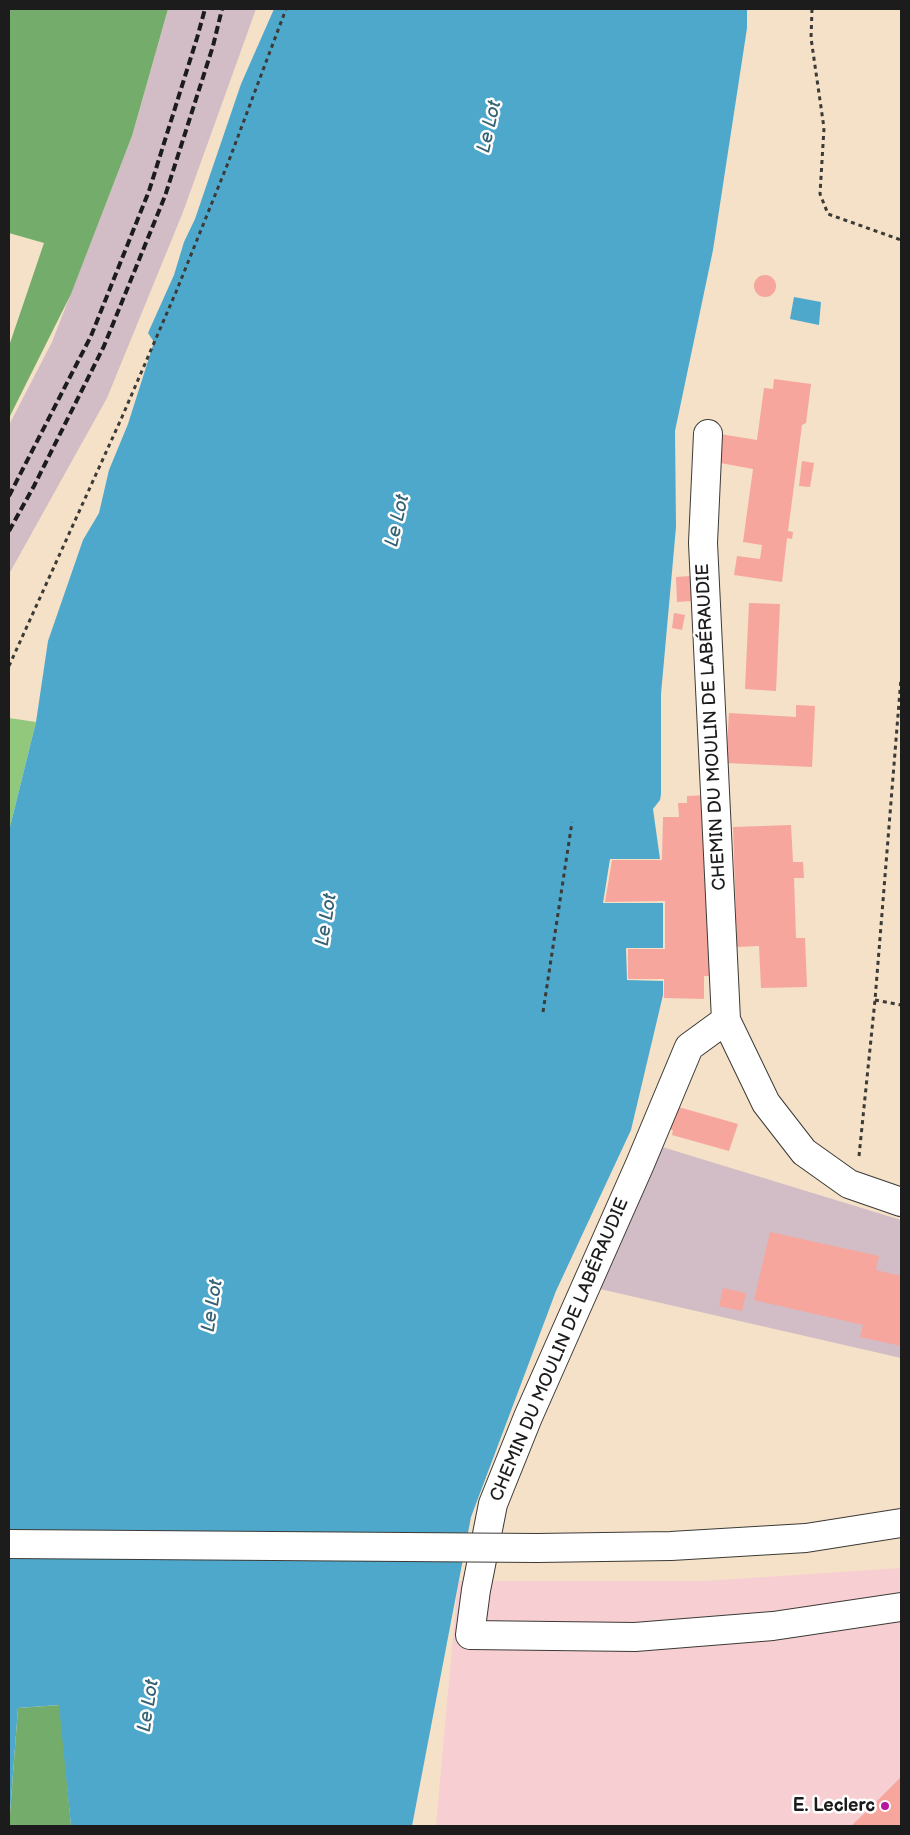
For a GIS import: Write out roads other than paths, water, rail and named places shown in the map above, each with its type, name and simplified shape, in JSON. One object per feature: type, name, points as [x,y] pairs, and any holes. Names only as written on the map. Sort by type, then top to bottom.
[{"type":"street","name":"CHEMIN DU MOULIN DE LABÉRAUDIE","points":[[708,434],[703,543],[726,1020],[766,1103],[804,1152],[849,1184],[901,1202]]},
{"type":"street","name":"CHEMIN DU MOULIN DE LABÉRAUDIE","points":[[726,1020],[689,1047],[640,1164],[528,1417],[493,1504],[476,1590],[470,1635],[635,1637],[774,1626],[901,1607]]},
{"type":"street","points":[[9,1544],[537,1548],[671,1546],[806,1538],[901,1523]]},
{"type":"water","name":"Le Lot","points":[[274,9],[747,9],[747,28],[713,250],[675,431],[676,527],[661,694],[661,794],[660,800],[653,809],[660,859],[610,859],[603,903],[663,903],[663,948],[626,948],[627,980],[663,981],[663,995],[631,1130],[556,1291],[471,1517],[412,1826],[71,1826],[59,1705],[18,1708],[9,1825],[9,831],[36,722],[48,641],[83,540],[99,513],[109,470],[128,424],[154,342],[148,333],[174,275],[184,242],[195,219],[241,84]]},
{"type":"water","points":[[794,297],[821,302],[819,325],[790,319]]},
{"type":"railway","points":[[9,496],[91,336],[149,191],[205,9]]},
{"type":"railway","points":[[9,531],[34,486],[104,346],[165,196],[213,46],[222,9]]},
{"type":"place","name":"E. Leclerc","points":[[885,1806]]}]
